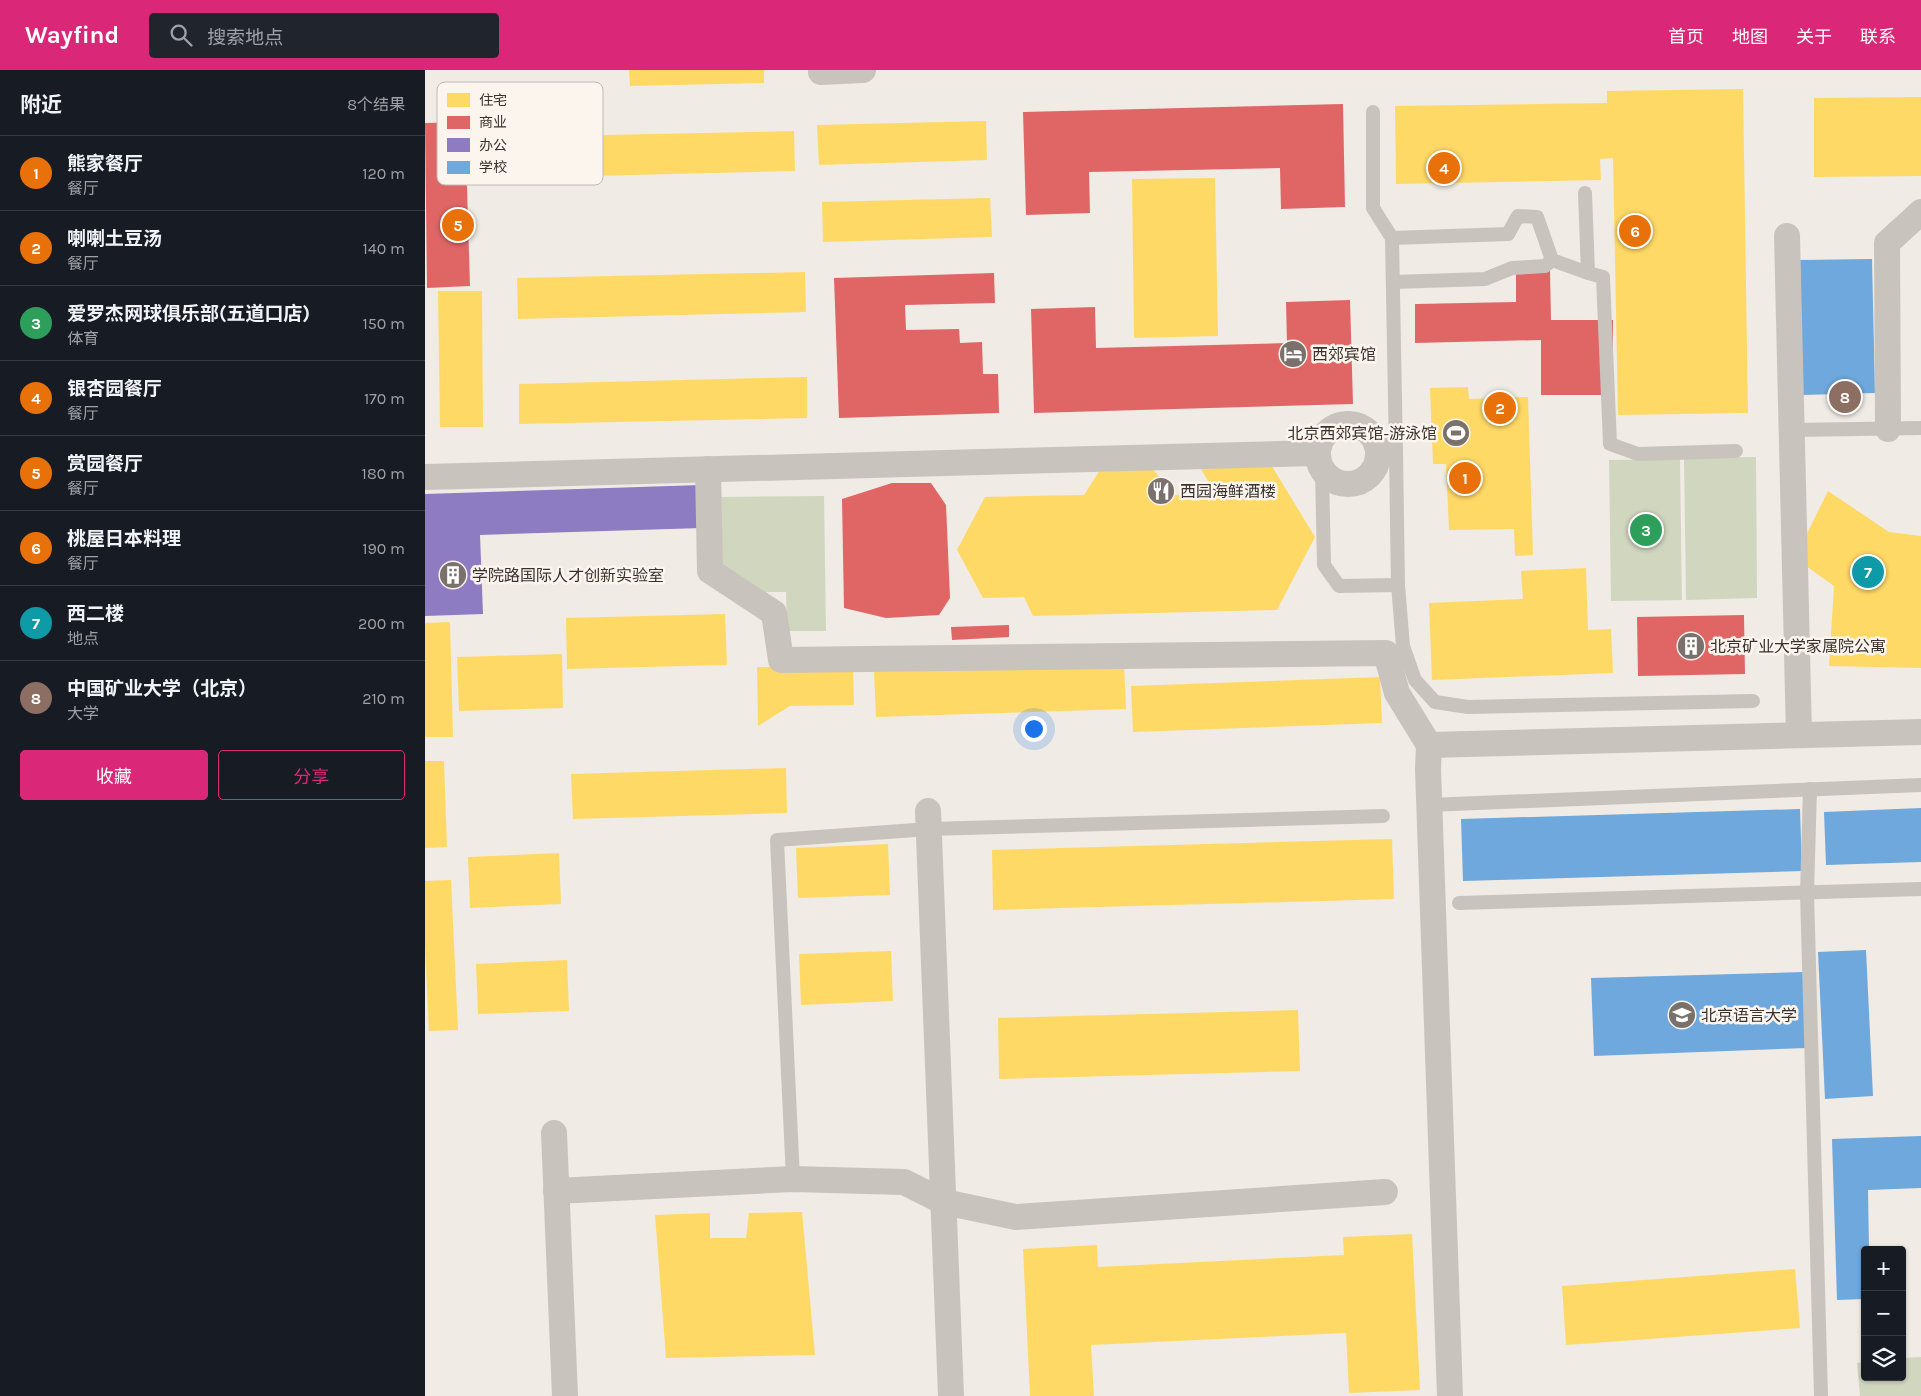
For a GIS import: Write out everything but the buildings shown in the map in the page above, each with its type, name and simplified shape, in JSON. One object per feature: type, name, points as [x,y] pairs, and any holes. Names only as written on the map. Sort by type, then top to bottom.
[{"type":"street","points":[[821,70],[821,72],[863,70]]},
{"type":"street","points":[[1888,428],[1887,243],[1921,212]]},
{"type":"street","points":[[1787,236],[1799,735]]},
{"type":"street","points":[[1356,424],[1373,436],[1388,453],[1376,469],[1362,482],[1339,484],[1319,462],[1321,438],[1332,427],[1356,424]]},
{"type":"street","points":[[425,477],[707,469],[1319,462]]},
{"type":"street","points":[[707,469],[710,570],[774,613],[781,660],[1386,652],[1397,692],[1429,745],[1429,805],[1450,1396]]},
{"type":"street","points":[[1429,745],[1921,732]]},
{"type":"street","points":[[928,820],[951,1396]]},
{"type":"street","points":[[554,1133],[565,1396]]},
{"type":"street","points":[[556,1191],[793,1179],[904,1182],[943,1202],[1016,1217],[1385,1192]]},
{"type":"lane","points":[[1373,112],[1373,208],[1392,238],[1393,282],[1388,453],[1403,646],[1415,680],[1435,702],[1468,708],[1753,701]]},
{"type":"lane","points":[[1585,193],[1588,272]]},
{"type":"lane","points":[[1392,238],[1508,234],[1518,216],[1537,217],[1552,260]]},
{"type":"lane","points":[[1552,260],[1603,277],[1610,444],[1638,454],[1736,451]]},
{"type":"lane","points":[[1393,282],[1485,280],[1512,268],[1545,266],[1552,260]]},
{"type":"lane","points":[[1792,430],[1921,428]]},
{"type":"lane","points":[[1319,462],[1324,565],[1339,586],[1399,586]]},
{"type":"lane","points":[[1429,805],[1921,785]]},
{"type":"lane","points":[[1810,789],[1807,893],[1821,1396]]},
{"type":"lane","points":[[793,1179],[777,840],[928,820],[1383,816]]},
{"type":"lane","points":[[1459,903],[1921,890]]},
{"type":"green space","points":[[1756,457],[1757,598],[1686,600],[1684,458]]},
{"type":"green space","points":[[1680,459],[1682,600],[1611,601],[1609,460]]},
{"type":"green space","points":[[824,496],[826,631],[787,631],[786,592],[743,592],[721,571],[720,497]]},
{"type":"green space","points":[[1921,1357],[1921,1396],[1860,1396],[1857,1363],[1861,1362],[1861,1381],[1906,1381],[1906,1358]]},
{"type":"place","name":"银杏园餐厅","points":[[1444,168]]},
{"type":"place","name":"赏园餐厅","points":[[458,225]]},
{"type":"place","name":"桃屋日本料理","points":[[1635,231]]},
{"type":"place","name":"西郊宾馆","points":[[1293,354]]},
{"type":"place","name":"中国矿业大学（北京）","points":[[1845,397]]},
{"type":"place","name":"喇喇土豆汤","points":[[1500,408]]},
{"type":"place","name":"北京西郊宾馆-游泳馆","points":[[1456,433]]},
{"type":"place","name":"熊家餐厅","points":[[1465,478]]},
{"type":"place","name":"西园海鲜酒楼","points":[[1161,491]]},
{"type":"place","name":"爱罗杰网球俱乐部(五道口店)","points":[[1646,530]]},
{"type":"place","name":"西二楼","points":[[1868,572]]},
{"type":"place","name":"学院路国际人才创新实验室","points":[[453,575]]},
{"type":"place","name":"北京矿业大学家属院公寓","points":[[1691,646]]},
{"type":"place","name":"北京语言大学","points":[[1682,1015]]}]
